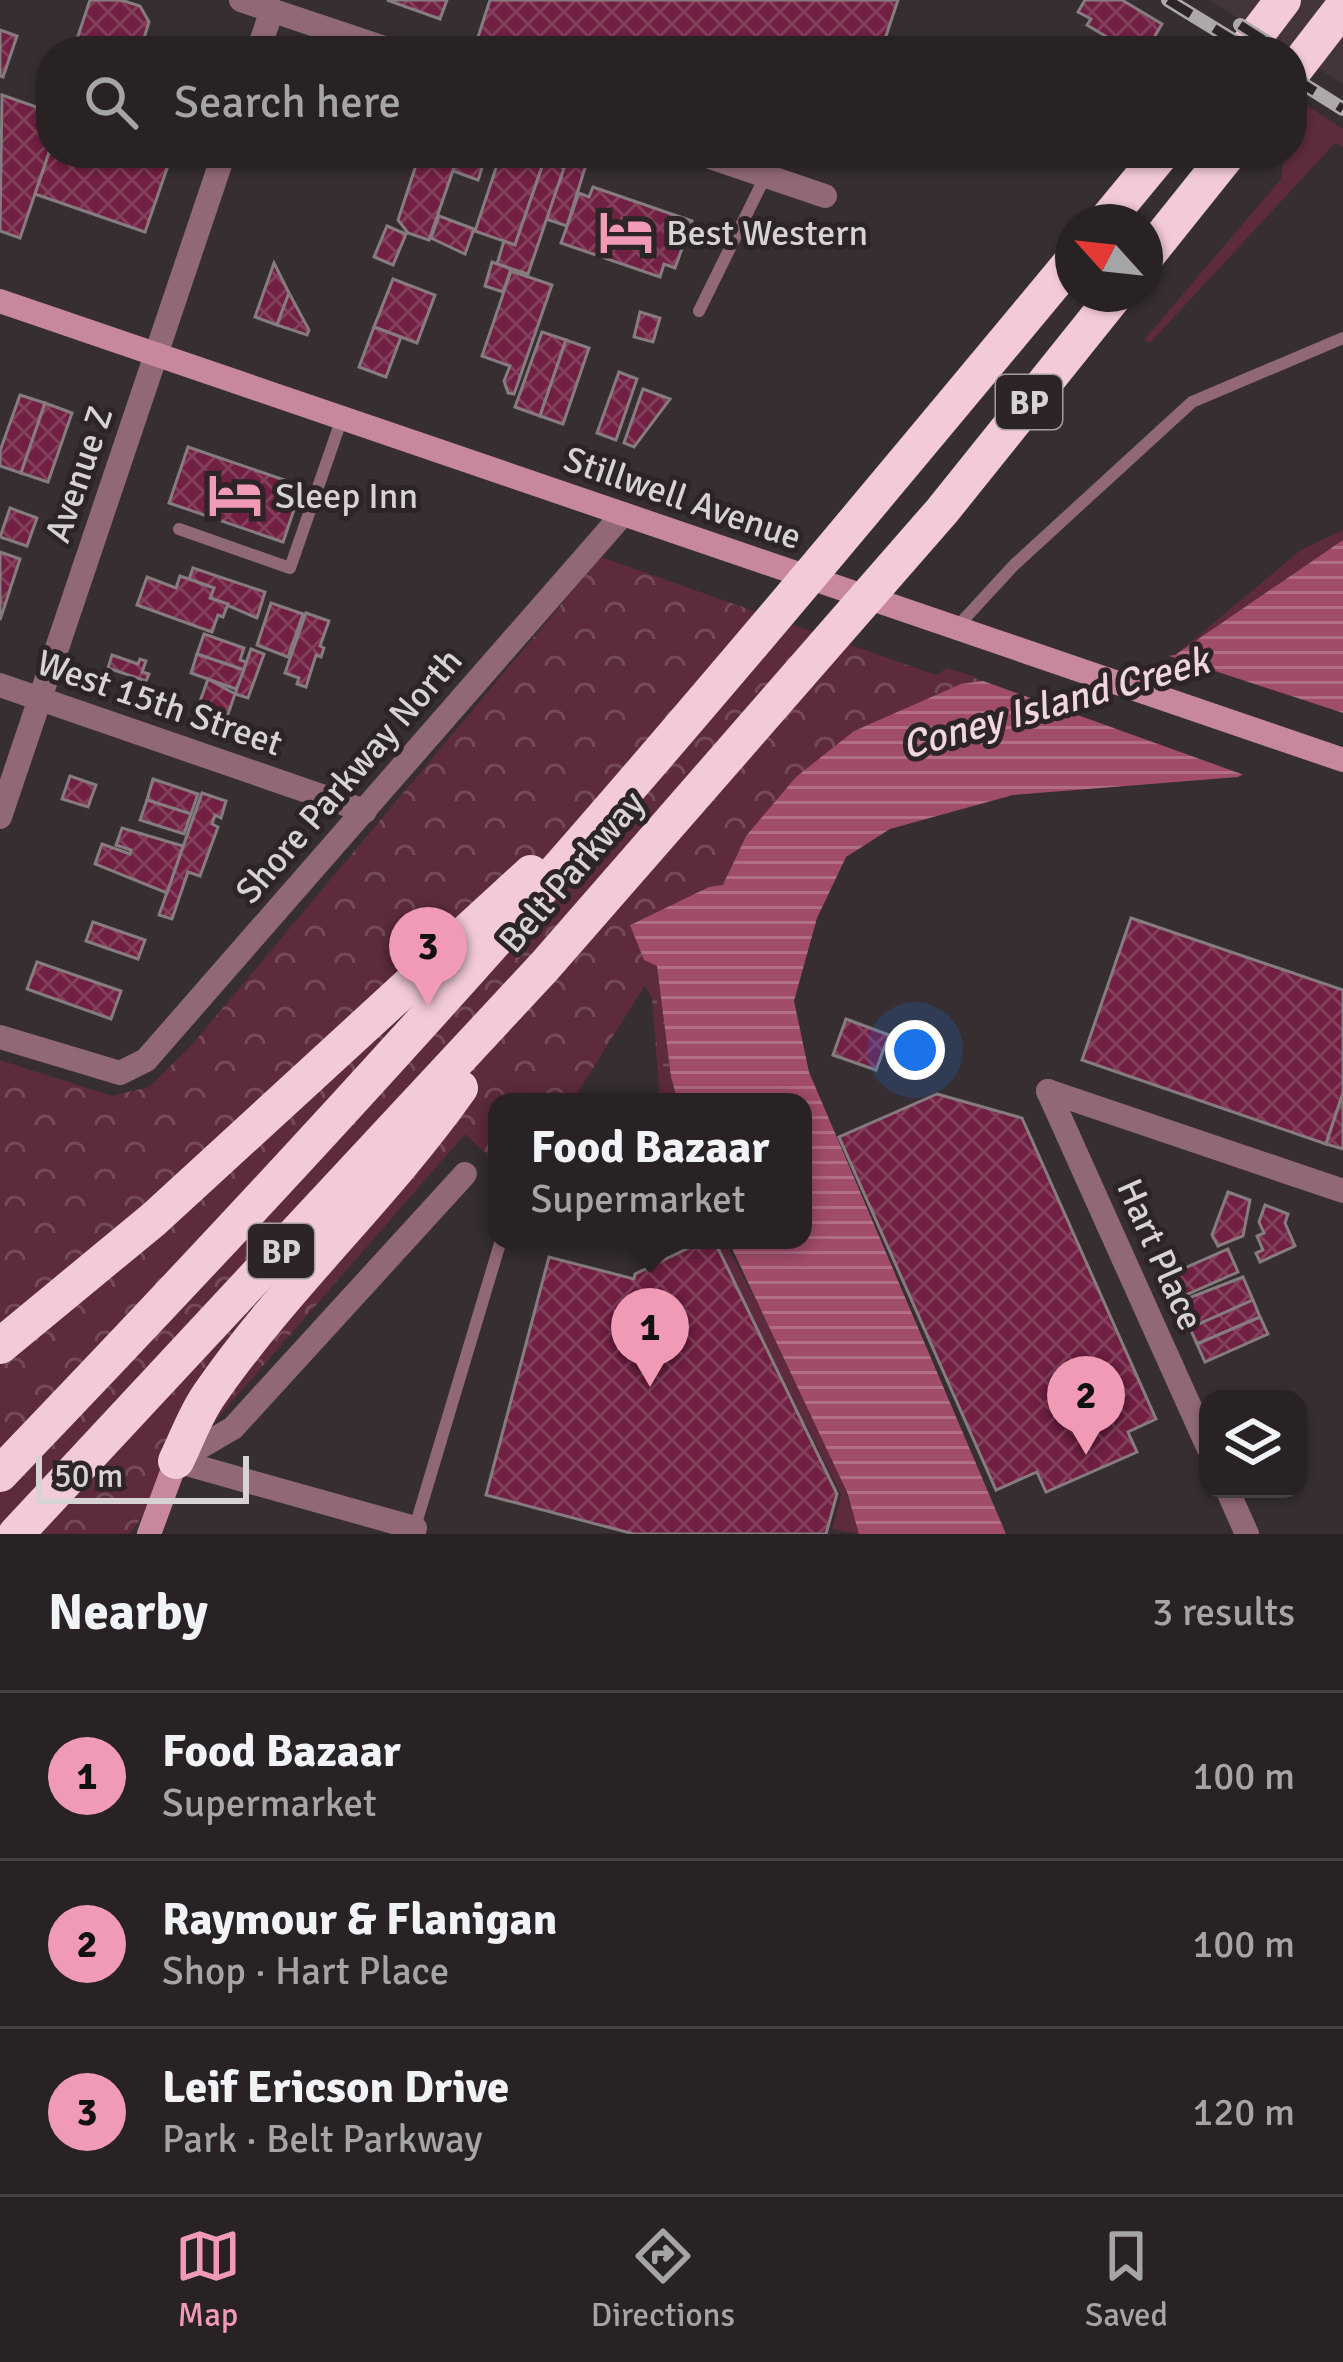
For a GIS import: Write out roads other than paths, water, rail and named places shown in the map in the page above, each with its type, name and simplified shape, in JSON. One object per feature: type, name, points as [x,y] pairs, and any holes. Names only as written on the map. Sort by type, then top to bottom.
[{"type":"highway","points":[[1255,36],[1283,0]]},
{"type":"highway","points":[[1307,54],[1343,7]]},
{"type":"highway","points":[[1120,204],[1150,168]]},
{"type":"highway","points":[[1163,236],[1217,168]]},
{"type":"highway","name":"Belt Parkway","points":[[0,1474],[322,1132],[483,933],[629,788],[1055,281]]},
{"type":"highway","name":"Belt Parkway","points":[[16,1534],[544,967],[942,511],[1102,312]]},
{"type":"highway","points":[[0,1346],[483,933]]},
{"type":"highway","points":[[176,1461],[206,1398],[303,1273],[439,1118],[544,967]]},
{"type":"main road","name":"Stillwell Avenue","points":[[0,302],[1343,760]]},
{"type":"main road","points":[[149,1534],[176,1461]]},
{"type":"street","points":[[241,0],[349,36]]},
{"type":"street","points":[[263,36],[272,10]]},
{"type":"street","name":"Avenue Z","points":[[0,817],[219,168]]},
{"type":"street","points":[[742,168],[825,196]]},
{"type":"street","name":"Shore Parkway North","points":[[0,1037],[120,1073],[146,1060],[623,514]]},
{"type":"street","name":"West 15th Street","points":[[0,685],[364,812]]},
{"type":"street","name":"Hart Place","points":[[1199,1427],[1048,1091],[1343,1191]]},
{"type":"street","points":[[176,1461],[233,1428],[465,1174]]},
{"type":"street","points":[[176,1461],[414,1531]]},
{"type":"street","points":[[1231,1498],[1247,1534]]},
{"type":"lane","points":[[699,311],[765,176]]},
{"type":"lane","points":[[954,630],[1014,565],[1192,402],[1343,338]]},
{"type":"lane","points":[[179,530],[290,568],[342,418]]},
{"type":"lane","points":[[414,1531],[498,1249]]},
{"type":"water","name":"Coney Island Creek","points":[[1343,540],[1343,723],[1238,777],[1013,795],[890,829],[846,857],[817,918],[794,1001],[809,1072],[1006,1534],[859,1534],[847,1492],[732,1249],[812,1249],[812,1093],[675,1093],[657,966],[644,960],[630,925],[709,887],[723,885],[746,836],[796,777],[854,731],[961,684],[1175,655]]},
{"type":"railway","points":[[1168,0],[1227,36]]},
{"type":"railway","points":[[1240,25],[1257,36]]},
{"type":"railway","points":[[1307,86],[1343,109]]},
{"type":"place","name":"Best Western","points":[[626,232]]},
{"type":"place","name":"Sleep Inn","points":[[235,495]]},
{"type":"place","name":"Leif Ericson Drive","points":[[428,1006]]},
{"type":"place","name":"Food Bazaar","points":[[650,1387]]},
{"type":"place","name":"Raymour & Flanigan","points":[[1086,1455]]}]
